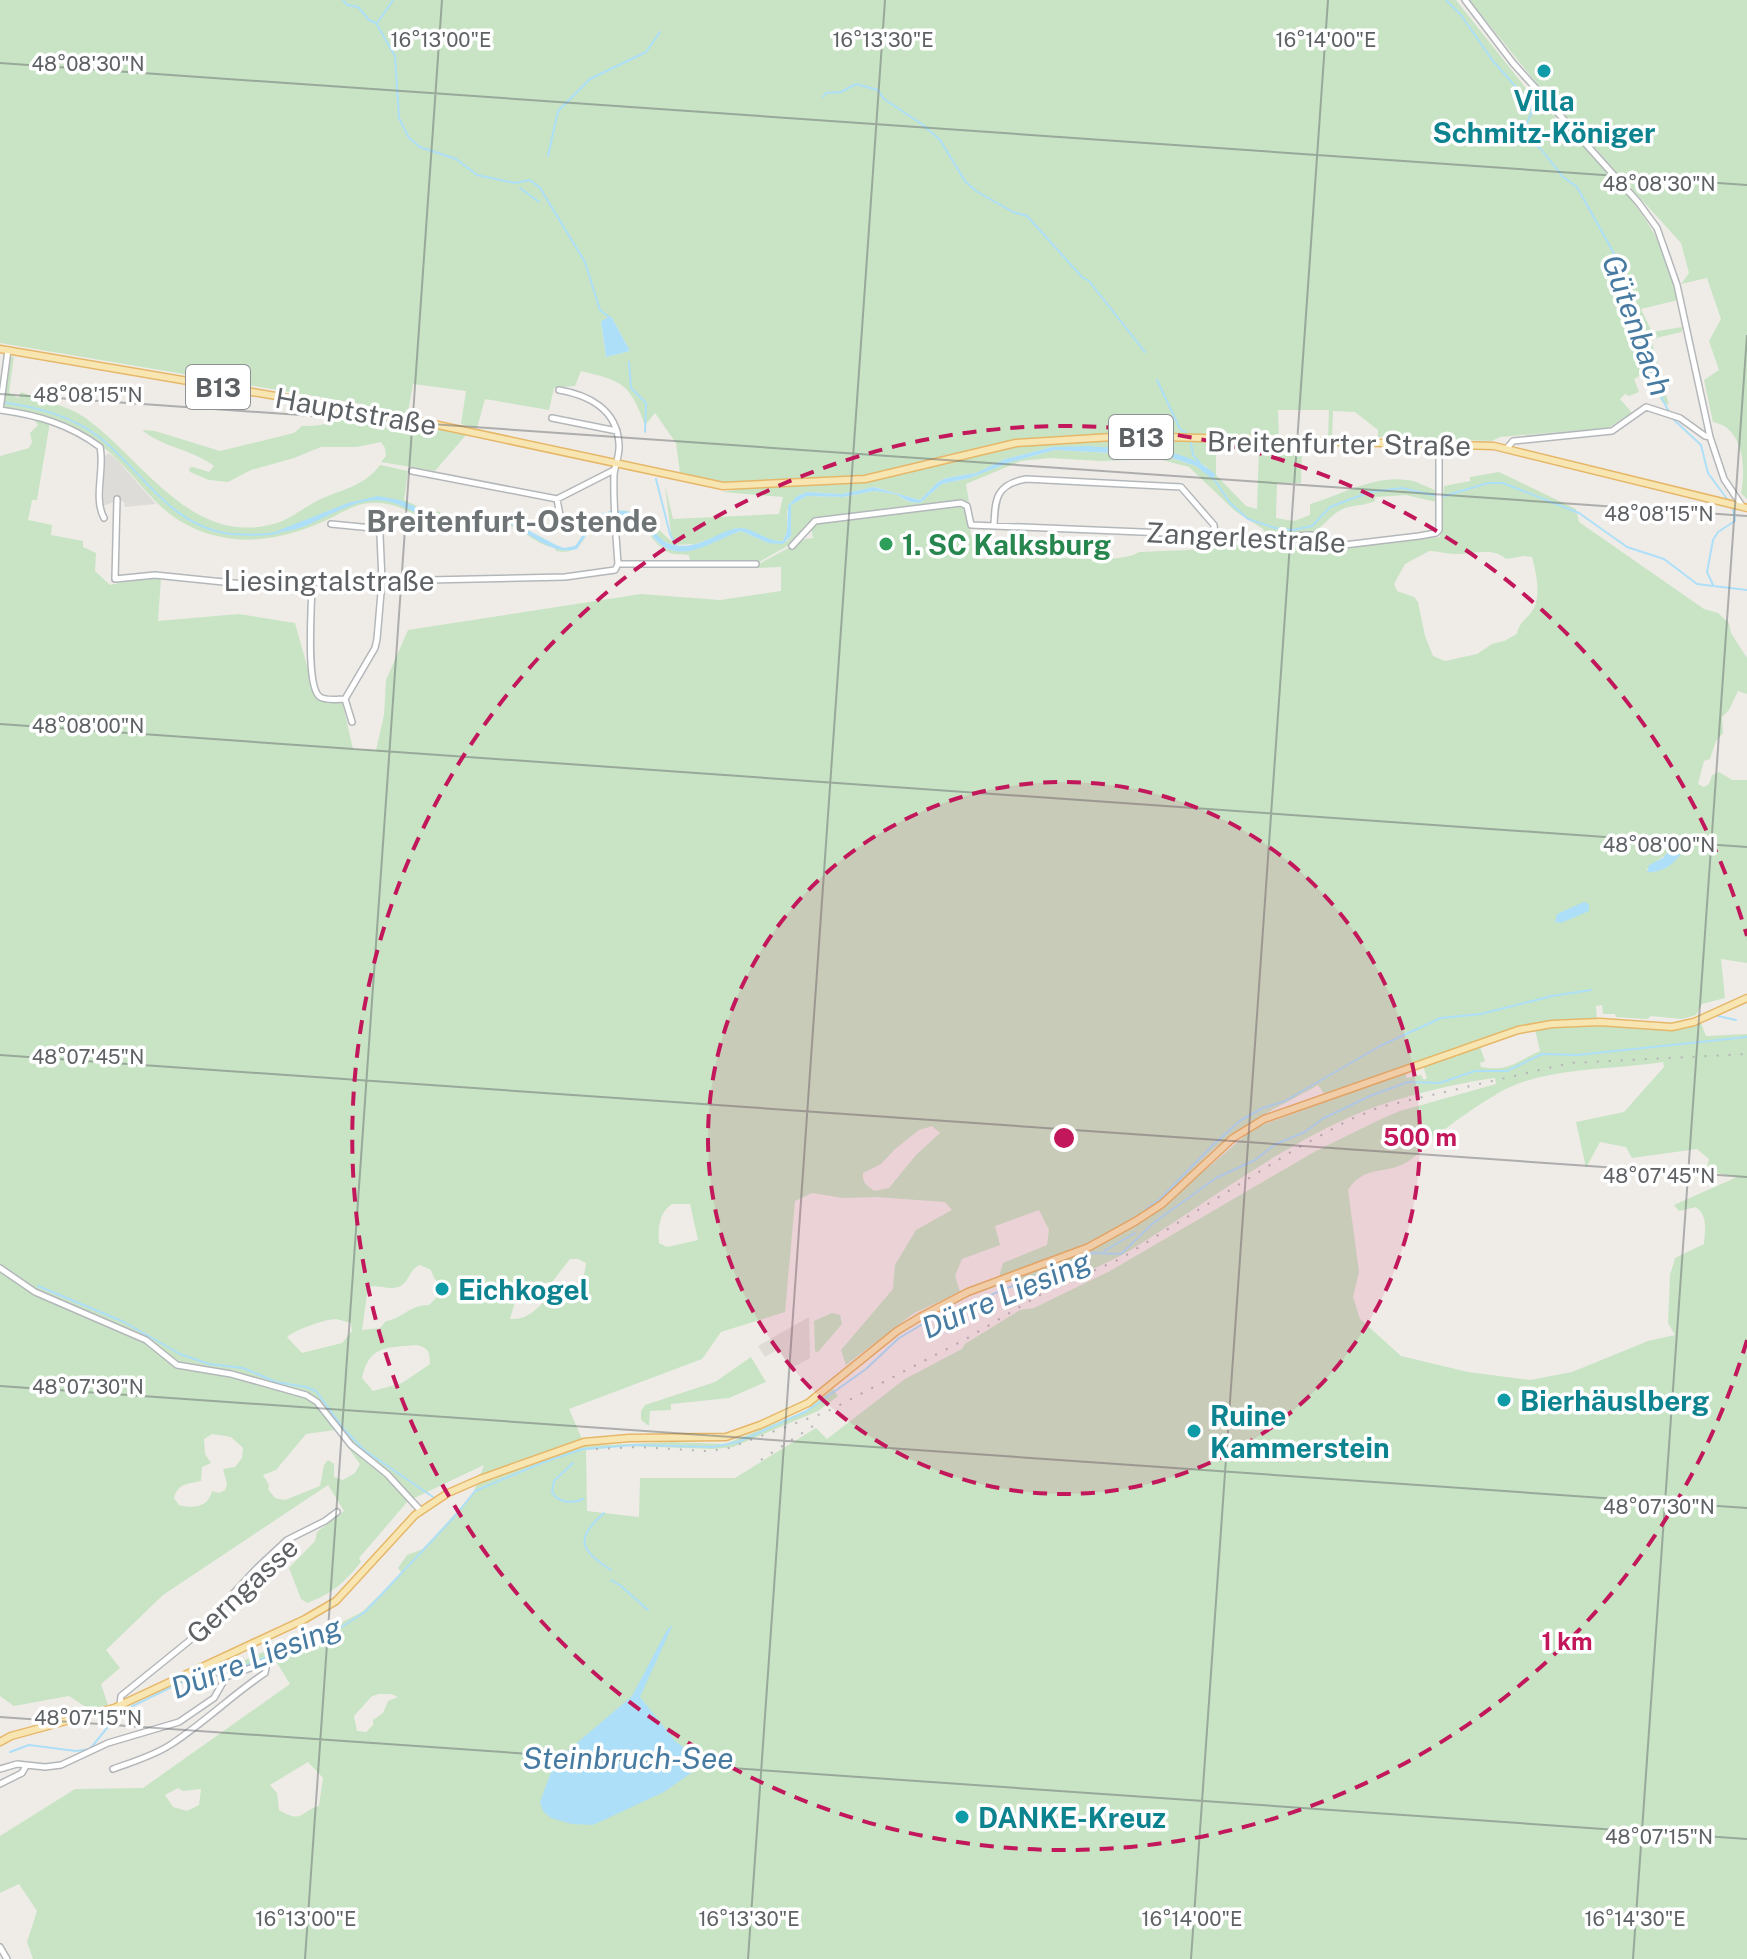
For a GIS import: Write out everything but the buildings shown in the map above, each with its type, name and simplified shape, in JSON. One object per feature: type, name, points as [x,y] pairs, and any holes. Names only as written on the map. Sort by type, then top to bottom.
[{"type":"main road","name":"Hauptstraße","points":[[4,349],[405,418],[662,472]]},
{"type":"main road","name":"Breitenfurter Straße","points":[[662,472],[735,487],[853,480],[1016,443],[1112,436],[1439,445],[1507,448],[1742,507]]},
{"type":"main road","points":[[0,1742],[11,1736],[120,1705],[212,1666],[305,1619],[336,1601],[421,1511],[473,1481],[572,1450],[629,1438],[726,1437],[795,1409],[817,1397],[897,1331],[920,1317],[968,1292],[1089,1247],[1136,1221],[1172,1195],[1233,1138],[1278,1114],[1520,1029],[1545,1024],[1593,1022],[1672,1027],[1694,1022],[1747,998]]},
{"type":"street","points":[[1465,0],[1513,63],[1638,202],[1657,228],[1677,285],[1710,437],[1724,479],[1742,507]]},
{"type":"street","points":[[4,349],[0,410],[32,414],[58,423],[100,447],[99,508],[104,518]]},
{"type":"street","points":[[559,390],[580,394],[598,404],[612,419],[617,431],[619,444],[614,470],[618,564],[756,564]]},
{"type":"street","points":[[1507,448],[1513,441],[1612,431],[1646,407],[1676,416],[1710,437]]},
{"type":"street","points":[[552,418],[617,431]]},
{"type":"street","name":"Zangerlestraße","points":[[994,526],[1277,537],[1312,535],[1344,545],[1419,536],[1438,532],[1439,445]]},
{"type":"street","points":[[412,471],[557,499],[614,470]]},
{"type":"street","points":[[792,546],[815,521],[956,503],[967,506],[971,525],[994,526],[997,497],[1003,488],[1013,481],[1026,479],[1181,487],[1214,525],[1215,534]]},
{"type":"street","name":"Liesingtalstraße","points":[[117,499],[115,579],[155,575],[243,584],[565,577],[607,572],[615,570],[618,564]]},
{"type":"street","points":[[557,499],[561,521]]},
{"type":"street","points":[[331,524],[377,530],[382,581],[375,648],[345,699],[352,722]]},
{"type":"street","points":[[312,583],[309,647],[316,692],[323,698],[345,699]]},
{"type":"street","points":[[0,1268],[35,1292],[146,1340],[177,1365],[231,1374],[306,1395],[317,1402],[351,1445],[387,1474],[421,1511]]},
{"type":"street","name":"Gerngasse","points":[[120,1705],[121,1696],[189,1641],[287,1540],[337,1512]]},
{"type":"street","points":[[212,1666],[226,1677]]},
{"type":"street","points":[[0,1769],[17,1764],[61,1765],[108,1743],[179,1722],[214,1698],[226,1677],[256,1666],[266,1668],[263,1674],[240,1689],[216,1712],[169,1746],[113,1769]]},
{"type":"street","points":[[0,1784],[22,1773],[26,1766]]},
{"type":"street","points":[[0,1947],[7,1959]]},
{"type":"shaded area","points":[[109,453],[156,504],[125,507],[124,502],[115,499],[103,506],[105,456]]},
{"type":"shaded area","points":[[809,1317],[810,1358],[790,1369],[779,1349],[765,1357],[758,1346]]},
{"type":"green space","points":[[0,0],[1456,0],[1533,97],[1537,108],[1543,103],[1641,214],[1660,247],[1678,300],[1641,309],[1652,332],[1682,327],[1682,332],[1651,339],[1669,405],[1662,402],[1655,388],[1641,375],[1634,379],[1639,392],[1629,396],[1625,394],[1620,399],[1632,413],[1608,428],[1500,437],[1492,441],[1378,437],[1378,430],[1355,412],[1333,411],[1332,437],[1328,437],[1329,410],[1278,410],[1279,439],[1216,438],[1216,475],[1246,506],[1257,509],[1259,446],[1302,446],[1301,483],[1277,483],[1276,518],[1294,521],[1310,515],[1310,504],[1382,480],[1407,480],[1437,491],[1436,502],[1406,495],[1375,497],[1375,501],[1340,510],[1319,528],[1298,535],[1265,534],[1263,529],[1235,511],[1189,467],[1158,459],[1100,461],[1050,458],[1021,461],[966,484],[970,508],[966,502],[960,501],[814,518],[791,544],[759,562],[690,561],[689,555],[672,554],[662,548],[641,525],[626,517],[605,518],[591,529],[596,523],[602,519],[609,516],[623,515],[633,518],[641,523],[659,543],[676,551],[701,547],[741,531],[768,543],[786,542],[791,536],[791,505],[787,511],[787,531],[783,541],[768,540],[737,528],[696,544],[672,545],[660,539],[642,517],[619,509],[643,515],[672,542],[665,485],[673,519],[779,514],[783,497],[722,492],[740,489],[740,485],[680,473],[676,443],[655,413],[645,425],[634,400],[623,386],[581,371],[575,386],[554,388],[549,410],[485,399],[477,428],[461,424],[466,391],[413,384],[407,417],[466,435],[435,471],[381,462],[386,456],[381,442],[357,447],[321,447],[251,470],[228,482],[209,480],[190,472],[189,468],[209,472],[214,466],[142,430],[155,431],[220,451],[294,433],[302,426],[336,421],[367,405],[0,343]],"holes":[[[611,316],[630,351],[606,357],[601,322]],[[1052,447],[1150,449],[1206,466],[1211,477],[1196,466],[1166,456],[1055,450],[942,484],[920,503],[874,491],[843,497],[807,496],[791,505],[797,496],[807,492],[842,494],[875,487],[920,500],[945,478],[976,473],[1005,459]]]},
{"type":"green space","points":[[1469,0],[1747,0],[1747,499],[1741,493],[1743,461],[1737,441],[1731,432],[1713,422],[1704,380],[1719,370],[1709,341],[1721,319],[1707,278],[1681,284],[1689,273],[1681,243],[1553,102],[1558,97],[1552,92],[1547,96]]},
{"type":"green space","points":[[14,356],[9,393],[18,398],[21,392],[84,417],[172,496],[195,513],[221,524],[249,528],[280,522],[317,501],[359,483],[380,465],[408,471],[404,500],[434,514],[438,511],[449,520],[494,517],[457,521],[458,524],[435,530],[402,508],[373,503],[353,507],[307,528],[278,536],[247,540],[217,536],[178,520],[151,497],[128,470],[88,436],[53,420],[3,409],[9,359]]},
{"type":"green space","points":[[4,413],[50,422],[37,500],[32,500],[28,520],[52,525],[51,535],[83,541],[83,547],[96,553],[95,571],[110,585],[161,578],[158,621],[239,614],[295,623],[315,695],[321,700],[342,701],[353,749],[376,750],[384,715],[386,680],[408,630],[641,594],[720,600],[781,591],[781,567],[758,568],[757,565],[805,539],[813,538],[811,527],[816,523],[958,505],[966,508],[973,545],[978,545],[979,558],[984,559],[1021,556],[1117,558],[1139,552],[1188,550],[1265,539],[1314,538],[1344,547],[1440,537],[1444,486],[1499,472],[1576,509],[1579,522],[1704,609],[1718,613],[1729,623],[1731,633],[1747,658],[1747,694],[1738,691],[1722,717],[1723,733],[1716,741],[1710,759],[1704,761],[1698,784],[1704,787],[1709,784],[1712,775],[1719,772],[1732,780],[1747,780],[1747,963],[1721,959],[1725,998],[1702,1004],[1696,1015],[1682,1019],[1616,1017],[1615,1014],[1603,1014],[1602,1005],[1596,1006],[1597,1023],[1658,1029],[1701,1023],[1706,1036],[1747,1034],[1747,1959],[33,1959],[27,1942],[37,1911],[19,1884],[0,1893],[0,1836],[75,1789],[143,1788],[290,1684],[277,1663],[270,1664],[263,1659],[233,1671],[216,1669],[213,1665],[226,1659],[233,1665],[308,1633],[311,1638],[362,1612],[402,1573],[398,1568],[407,1555],[423,1549],[473,1494],[484,1465],[408,1501],[359,1558],[361,1562],[349,1576],[331,1591],[307,1603],[301,1599],[289,1568],[315,1541],[317,1532],[344,1511],[328,1485],[163,1595],[106,1650],[120,1668],[101,1684],[108,1705],[92,1711],[69,1696],[14,1706],[0,1696],[0,456],[29,448],[32,442],[30,433],[38,425],[34,419]],"holes":[[[1429,551],[1455,554],[1488,552],[1506,559],[1532,557],[1537,590],[1534,608],[1517,634],[1477,654],[1445,661],[1433,656],[1418,602],[1414,597],[1397,591],[1394,584],[1405,564]],[[1681,840],[1685,847],[1677,859],[1655,872],[1646,870],[1668,853],[1676,841]],[[1534,1025],[1540,1051],[1512,1065],[1481,1067],[1480,1063],[1485,1061],[1480,1047],[1423,1066],[1427,1078],[1424,1080],[1421,1075],[1407,1078],[1405,1073],[1254,1128],[1204,1171],[1198,1165],[1224,1140],[1318,1085],[1325,1095]],[[1663,1062],[1664,1067],[1624,1112],[1576,1122],[1586,1168],[1600,1142],[1626,1147],[1632,1158],[1697,1149],[1709,1159],[1706,1171],[1737,1177],[1674,1205],[1679,1211],[1696,1207],[1704,1219],[1705,1229],[1704,1244],[1675,1258],[1670,1275],[1668,1323],[1675,1335],[1648,1341],[1572,1372],[1530,1380],[1468,1372],[1401,1356],[1360,1319],[1353,1297],[1359,1272],[1348,1190],[1361,1176],[1407,1162],[1453,1123],[1500,1092],[1537,1078]],[[1495,1078],[1496,1084],[1400,1111],[1314,1152],[1110,1271],[1034,1308],[1020,1310],[965,1344],[962,1349],[905,1379],[827,1439],[816,1428],[735,1478],[640,1478],[639,1517],[587,1511],[586,1450],[626,1446],[733,1447],[818,1411],[838,1396],[833,1389],[805,1411],[725,1444],[671,1442],[585,1446],[569,1409],[702,1359],[721,1332],[785,1312],[795,1201],[812,1193],[843,1198],[945,1202],[952,1210],[916,1230],[895,1265],[893,1289],[841,1350],[846,1365],[914,1313],[960,1292],[955,1276],[962,1259],[1000,1245],[995,1226],[1039,1210],[1049,1230],[1047,1245],[1003,1263],[999,1277],[1015,1272],[1024,1300],[1121,1255],[1272,1158],[1330,1126],[1374,1107],[1444,1087]],[[932,1126],[940,1133],[916,1155],[889,1188],[875,1191],[866,1184],[863,1173],[881,1164],[919,1130]],[[672,1204],[690,1204],[698,1240],[667,1247],[659,1243],[662,1216]],[[570,1259],[586,1263],[580,1281],[562,1286],[526,1316],[510,1319],[515,1302],[536,1292],[543,1283],[552,1282]],[[420,1265],[431,1270],[440,1285],[436,1298],[429,1305],[416,1307],[386,1321],[380,1328],[362,1330],[368,1287],[398,1287]],[[336,1319],[351,1323],[352,1331],[342,1343],[302,1353],[287,1337],[318,1323]],[[423,1347],[428,1351],[430,1364],[402,1383],[373,1391],[362,1378],[365,1367],[375,1354],[388,1348]],[[335,1430],[360,1464],[355,1473],[343,1480],[334,1477],[334,1464],[328,1460],[320,1486],[285,1500],[275,1498],[263,1475],[276,1470],[306,1434]],[[212,1434],[231,1437],[243,1448],[242,1458],[235,1467],[223,1469],[227,1484],[225,1490],[219,1493],[212,1491],[208,1500],[200,1506],[179,1505],[174,1498],[178,1489],[201,1481],[202,1467],[211,1463],[205,1454],[204,1439]],[[391,1694],[398,1697],[388,1701],[383,1713],[373,1720],[373,1725],[366,1732],[357,1731],[354,1716],[372,1696]],[[308,1762],[323,1778],[319,1806],[300,1816],[279,1810],[277,1793],[270,1785]],[[178,1788],[183,1791],[201,1789],[199,1805],[187,1811],[173,1807],[165,1795]]]},
{"type":"green space","points":[[501,521],[517,527],[554,548],[543,544],[510,526],[464,523]]},
{"type":"green space","points":[[591,529],[581,543],[575,549],[567,552],[556,551],[555,548],[570,550]]},
{"type":"green space","points":[[832,1313],[840,1315],[842,1324],[818,1352],[815,1351],[814,1321]]},
{"type":"green space","points":[[751,1357],[766,1382],[729,1398],[671,1404],[671,1410],[650,1411],[649,1426],[641,1420],[645,1405],[715,1382]]},
{"type":"water","points":[[611,316],[630,351],[606,357],[601,321]]},
{"type":"water","points":[[1088,446],[1172,453],[1203,465],[1216,475],[1211,478],[1196,466],[1166,456],[1055,450],[942,484],[920,503],[874,491],[843,497],[807,496],[791,505],[791,536],[783,544],[768,543],[741,531],[683,552],[666,548],[630,517],[600,519],[577,549],[568,550],[542,543],[510,524],[487,521],[449,525],[402,506],[372,500],[357,503],[289,531],[277,531],[348,503],[378,496],[400,500],[447,521],[505,518],[564,548],[575,546],[598,515],[613,511],[636,514],[666,543],[681,546],[701,542],[735,528],[783,541],[787,531],[788,506],[797,496],[807,492],[842,494],[874,487],[920,500],[946,478],[976,473],[1005,459],[1052,447]]},
{"type":"water","points":[[1681,840],[1685,843],[1676,860],[1659,871],[1647,872],[1649,865],[1663,858],[1675,842]]},
{"type":"water","points":[[1584,902],[1589,904],[1589,911],[1561,923],[1555,922],[1557,914]]},
{"type":"water","name":"Steinbruch-See","points":[[673,1624],[640,1697],[676,1742],[703,1760],[691,1773],[664,1792],[593,1825],[572,1824],[551,1818],[543,1811],[540,1802],[552,1769],[564,1754],[632,1696]]},
{"type":"waterway","points":[[343,0],[347,5],[358,7],[369,20],[376,23],[395,56],[399,118],[409,138],[420,147],[456,159],[477,175],[515,183],[530,180],[540,188],[585,262],[600,310],[610,318]]},
{"type":"waterway","points":[[378,22],[393,0]]},
{"type":"waterway","name":"Gütenbach","points":[[1446,0],[1532,105],[1521,137],[1540,148],[1563,177],[1577,187],[1611,248],[1628,281],[1635,313],[1646,337],[1654,383],[1669,412]]},
{"type":"waterway","points":[[548,156],[558,111],[590,79],[646,52],[660,32]]},
{"type":"waterway","points":[[823,97],[826,93],[841,92],[856,84],[878,90],[884,99],[923,125],[940,140],[965,181],[976,191],[1013,212],[1027,216],[1089,281],[1145,352]]},
{"type":"waterway","points":[[520,188],[539,202]]},
{"type":"waterway","points":[[629,362],[631,388],[646,403],[645,432]]},
{"type":"waterway","points":[[1157,380],[1180,429],[1189,435]]},
{"type":"waterway","points":[[1,402],[52,413],[88,429],[115,451],[159,496],[191,521],[231,534],[280,532]]},
{"type":"waterway","name":"Gütenbach","points":[[1672,418],[1701,445],[1708,473],[1730,503]]},
{"type":"waterway","points":[[1191,443],[1193,455],[1200,463]]},
{"type":"waterway","points":[[1212,476],[1230,503],[1248,519],[1293,530],[1312,526],[1330,507],[1370,492],[1402,488],[1441,497],[1488,483],[1503,483],[1579,513],[1627,547],[1664,559],[1697,584],[1747,590]]},
{"type":"waterway","points":[[656,479],[676,546]]},
{"type":"waterway","name":"Gütenbach","points":[[1713,585],[1707,572],[1713,540],[1718,532],[1735,521],[1733,508]]},
{"type":"waterway","points":[[1146,1209],[1241,1120],[1285,1101],[1380,1046],[1441,1018],[1481,1014],[1552,996],[1591,990]]},
{"type":"waterway","points":[[1718,1016],[1736,1020]]},
{"type":"waterway","name":"Dürre Liesing","points":[[10,1752],[29,1745],[76,1751],[90,1749],[120,1712],[209,1669],[216,1667],[231,1671],[337,1630],[365,1612],[475,1491],[583,1449],[635,1445],[713,1447],[738,1442],[807,1411],[866,1369],[899,1338],[928,1321],[1092,1253],[1121,1254],[1152,1224],[1216,1178],[1255,1160],[1276,1144],[1305,1132],[1322,1119],[1370,1096],[1408,1082],[1440,1083],[1475,1071],[1507,1071],[1542,1054],[1577,1055],[1747,1037]]},
{"type":"waterway","points":[[1104,1251],[1135,1233]]},
{"type":"waterway","points":[[38,1286],[124,1322],[180,1354],[209,1364],[243,1368],[276,1382],[316,1391],[343,1428],[364,1450],[433,1497]]},
{"type":"waterway","points":[[573,1463],[554,1481],[552,1492],[566,1502],[583,1499]]},
{"type":"waterway","points":[[604,1513],[588,1530],[585,1543],[592,1556],[611,1570]]},
{"type":"waterway","points":[[611,1580],[648,1610]]},
{"type":"railway","points":[[596,1449],[726,1449],[826,1412],[966,1339],[1043,1293],[1120,1259],[1294,1150],[1380,1107],[1570,1063],[1747,1054]]},
{"type":"railway","points":[[761,1460],[816,1424]]},
{"type":"place","name":"Villa Schmitz-Königer","points":[[1544,71]]},
{"type":"place","name":"1. SC Kalksburg","points":[[886,544]]},
{"type":"place","name":"Eichkogel","points":[[442,1289]]},
{"type":"place","name":"Bierhäuslberg","points":[[1504,1400]]},
{"type":"place","name":"Ruine Kammerstein","points":[[1194,1431]]},
{"type":"place","name":"DANKE-Kreuz","points":[[962,1817]]},
{"type":"district","name":"Breitenfurt-Ostende","points":[[512,521]]}]
